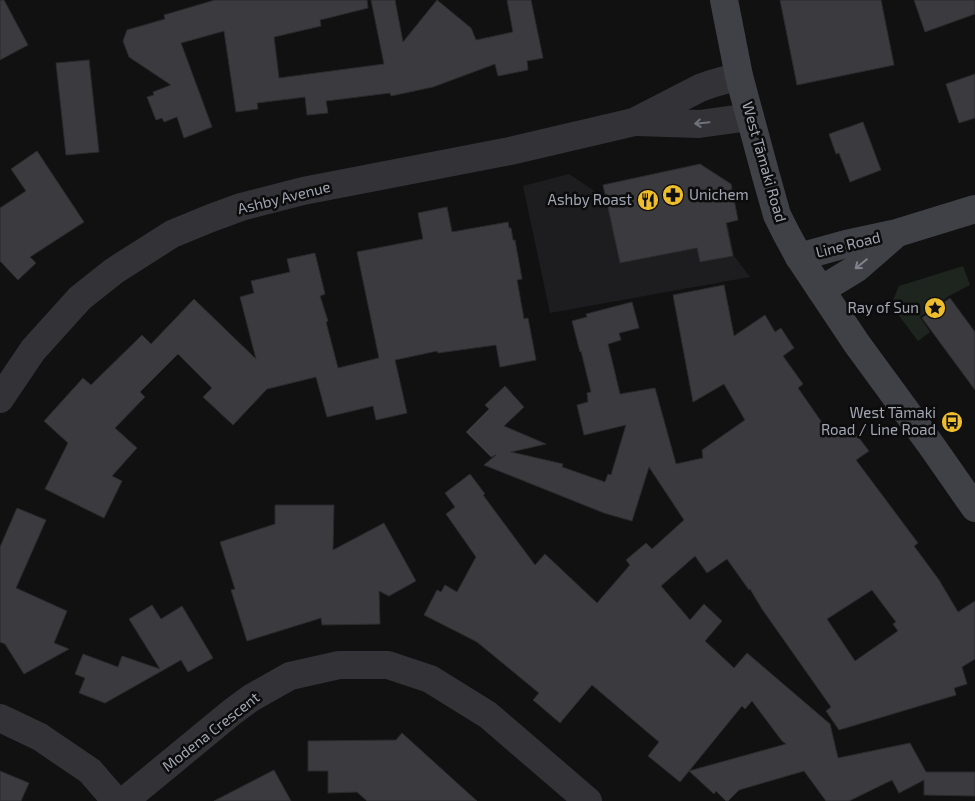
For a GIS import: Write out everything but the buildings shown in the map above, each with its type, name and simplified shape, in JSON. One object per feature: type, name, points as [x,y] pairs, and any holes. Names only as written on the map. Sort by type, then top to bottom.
[{"type":"main road","name":"West Tāmaki Road","points":[[724,0],[739,76],[777,215],[799,257],[857,344],[975,508]]},
{"type":"main road","name":"Line Road","points":[[799,257],[846,244],[897,234],[975,209]]},
{"type":"main road","name":"Line Road","points":[[821,290],[857,268],[897,234]]},
{"type":"street","name":"Ashby Avenue","points":[[0,399],[33,350],[80,298],[114,271],[172,234],[240,207],[303,191],[510,151],[634,122],[700,88],[739,76]]},
{"type":"street","name":"Ashby Avenue","points":[[634,122],[699,124],[750,116]]},
{"type":"street","name":"Modena Crescent","points":[[124,801],[251,698],[290,676],[339,665],[388,665],[430,679],[488,715],[588,801]]},
{"type":"street","points":[[0,718],[40,737],[90,771],[116,801]]},
{"type":"shaded area","points":[[569,174],[605,198],[699,177],[721,191],[734,256],[750,277],[550,313],[523,186]]},
{"type":"shaded area","points":[[963,266],[970,285],[949,296],[920,317],[930,332],[918,341],[891,305],[899,286]]},
{"type":"place","name":"Unichem","points":[[673,195]]},
{"type":"place","name":"Ashby Roast","points":[[648,200]]},
{"type":"place","name":"Ray of Sun","points":[[935,308]]},
{"type":"place","name":"West Tāmaki Road / Line Road","points":[[952,422]]}]
